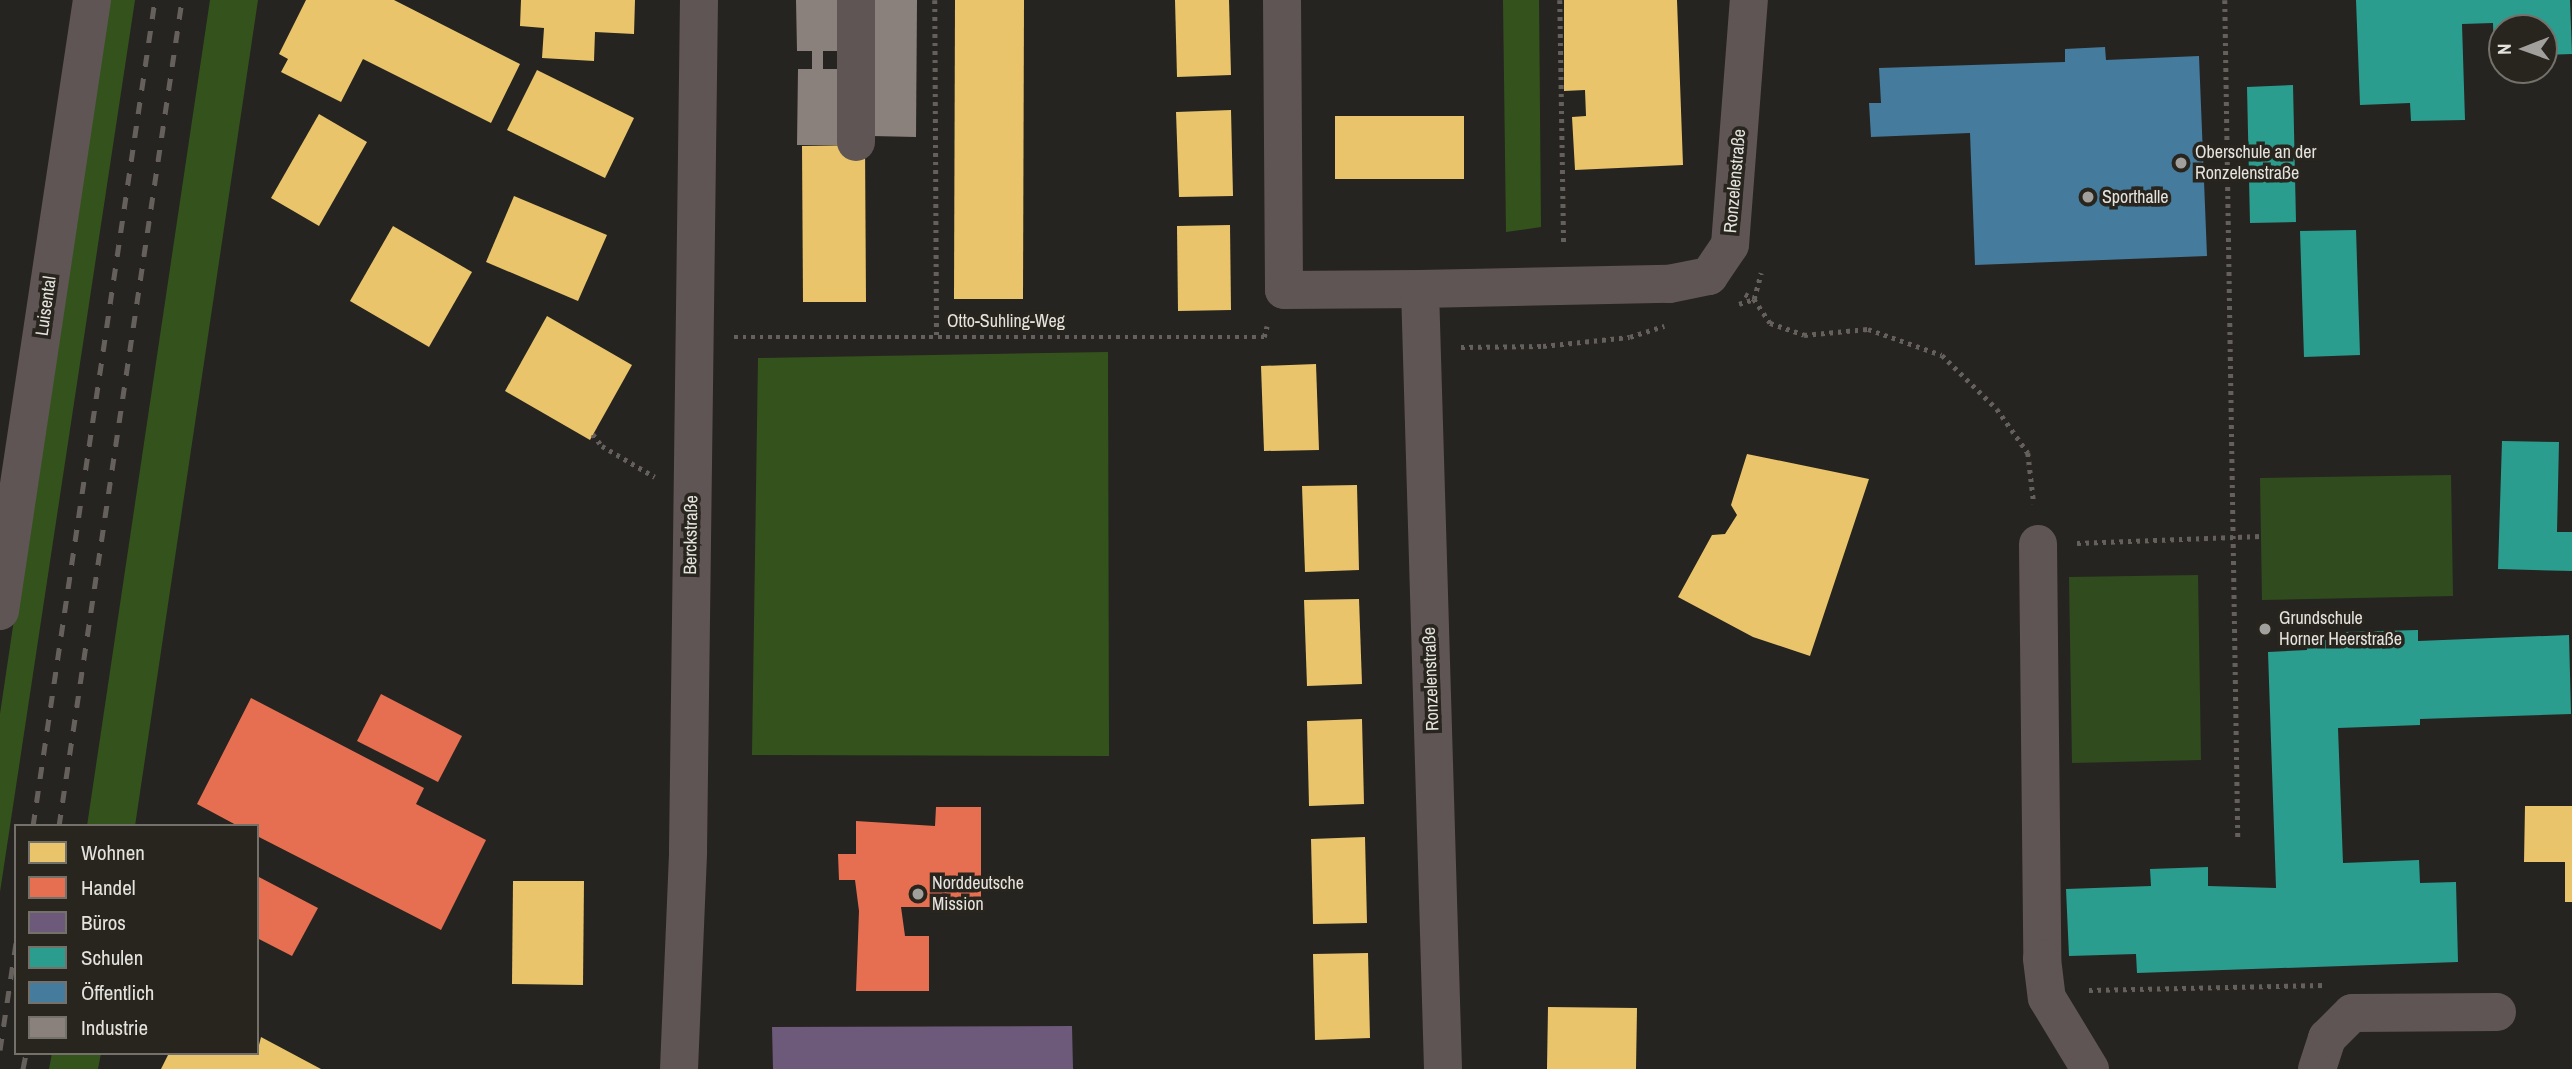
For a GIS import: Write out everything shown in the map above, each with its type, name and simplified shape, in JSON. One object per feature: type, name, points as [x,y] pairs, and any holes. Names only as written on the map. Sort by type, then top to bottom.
[{"type":"street","name":"Luisental","points":[[0,611],[6,535],[92,0]]},
{"type":"street","name":"Berckstraße","points":[[679,1069],[687,877],[699,0]]},
{"type":"street","points":[[856,0],[856,142]]},
{"type":"street","points":[[1282,0],[1284,290],[1668,284],[1709,276]]},
{"type":"street","name":"Ronzelenstraße","points":[[1709,276],[1730,245],[1749,0]]},
{"type":"street","name":"Ronzelenstraße","points":[[1420,289],[1443,1069]]},
{"type":"street","points":[[2038,544],[2046,991],[2090,1069]]},
{"type":"street","points":[[2317,1069],[2327,1038],[2352,1013],[2497,1012]]},
{"type":"path","points":[[935,0],[937,335]]},
{"type":"path","points":[[1560,0],[1565,286]]},
{"type":"path","points":[[2225,0],[2238,838]]},
{"type":"path","points":[[1709,276],[1754,299],[1770,323],[1804,335],[1868,329],[1942,355],[1997,409],[2028,453],[2038,544],[2261,537]]},
{"type":"path","name":"Otto-Suhling-Weg","points":[[694,339],[937,335],[1264,337],[1278,291],[1284,290]]},
{"type":"path","points":[[593,434],[602,446],[692,499]]},
{"type":"path","points":[[2046,991],[2323,983],[2352,1013]]},
{"type":"green space","points":[[106,0],[135,0],[0,892],[0,714]]},
{"type":"green space","points":[[210,0],[258,0],[135,824],[87,824]]},
{"type":"green space","points":[[1503,0],[1539,0],[1541,227],[1506,232]]},
{"type":"green space","points":[[1108,352],[1109,756],[752,755],[758,358]]},
{"type":"green space","points":[[2451,475],[2453,596],[2262,600],[2260,478]]},
{"type":"green space","points":[[2198,575],[2201,760],[2072,763],[2069,577]]},
{"type":"green space","points":[[52,1055],[101,1055],[98,1069],[49,1069]]},
{"type":"building: Wohnen","points":[[306,0],[394,0],[520,64],[491,123],[363,59],[341,102],[281,72],[288,59],[279,54]]},
{"type":"building: Wohnen","points":[[521,0],[635,0],[634,34],[595,32],[594,61],[542,58],[544,28],[520,26]]},
{"type":"building: Wohnen","points":[[955,0],[1024,0],[1023,299],[954,299]]},
{"type":"building: Wohnen","points":[[1175,0],[1229,0],[1231,75],[1177,77]]},
{"type":"building: Wohnen","points":[[1564,0],[1677,0],[1683,165],[1575,170],[1572,117],[1586,116],[1585,90],[1564,91]]},
{"type":"building: Wohnen","points":[[537,70],[634,118],[605,178],[507,130]]},
{"type":"building: Wohnen","points":[[1231,110],[1233,196],[1179,197],[1176,112]]},
{"type":"building: Wohnen","points":[[319,114],[367,142],[319,226],[271,198]]},
{"type":"building: Wohnen","points":[[1335,116],[1464,116],[1464,179],[1335,179]]},
{"type":"building: Wohnen","points":[[865,145],[866,302],[803,302],[802,146]]},
{"type":"building: Wohnen","points":[[514,196],[607,235],[578,301],[486,262]]},
{"type":"building: Wohnen","points":[[1230,225],[1231,310],[1178,311],[1177,226]]},
{"type":"building: Wohnen","points":[[393,226],[472,272],[429,347],[350,301]]},
{"type":"building: Wohnen","points":[[547,316],[632,365],[590,440],[505,391]]},
{"type":"building: Wohnen","points":[[1316,364],[1319,450],[1264,451],[1261,366]]},
{"type":"building: Wohnen","points":[[1747,454],[1869,479],[1810,656],[1753,637],[1678,597],[1712,535],[1725,534],[1737,515],[1731,505]]},
{"type":"building: Wohnen","points":[[1357,485],[1359,570],[1305,572],[1302,486]]},
{"type":"building: Wohnen","points":[[1359,599],[1362,684],[1307,686],[1304,600]]},
{"type":"building: Wohnen","points":[[1362,719],[1364,804],[1309,806],[1307,721]]},
{"type":"building: Wohnen","points":[[2525,806],[2572,806],[2572,902],[2565,902],[2565,862],[2524,862]]},
{"type":"building: Wohnen","points":[[1365,837],[1367,923],[1313,924],[1311,839]]},
{"type":"building: Wohnen","points":[[513,881],[584,881],[583,985],[512,984]]},
{"type":"building: Wohnen","points":[[1368,953],[1370,1038],[1315,1040],[1313,954]]},
{"type":"building: Wohnen","points":[[1548,1007],[1637,1008],[1636,1069],[1547,1069]]},
{"type":"building: Wohnen","points":[[261,1037],[321,1069],[161,1069],[168,1055],[259,1055]]},
{"type":"building: Handel","points":[[381,694],[462,736],[438,782],[357,741]]},
{"type":"building: Handel","points":[[251,698],[424,788],[416,804],[486,840],[441,930],[259,837],[259,824],[234,824],[197,804]]},
{"type":"building: Handel","name":"Norddeutsche Mission","points":[[936,807],[981,807],[981,907],[901,907],[905,936],[929,936],[929,991],[856,991],[859,911],[855,880],[839,880],[838,854],[856,854],[856,821],[935,826]]},
{"type":"building: Handel","points":[[259,877],[318,908],[292,956],[259,939]]},
{"type":"building: Büros","points":[[1072,1026],[1073,1069],[773,1069],[772,1027]]},
{"type":"building: Schulen","points":[[2356,0],[2570,0],[2572,54],[2558,54],[2558,14],[2488,14],[2488,23],[2462,24],[2465,120],[2411,121],[2410,103],[2360,105]]},
{"type":"building: Schulen","points":[[2293,85],[2296,222],[2250,223],[2247,87]]},
{"type":"building: Schulen","points":[[2356,230],[2360,355],[2304,357],[2300,231]]},
{"type":"building: Schulen","points":[[2502,441],[2559,442],[2557,532],[2572,532],[2572,571],[2498,569]]},
{"type":"building: Schulen","points":[[2418,630],[2418,641],[2569,635],[2571,714],[2420,719],[2420,725],[2338,728],[2343,863],[2419,860],[2420,883],[2456,882],[2458,962],[2137,973],[2136,954],[2069,956],[2066,889],[2151,886],[2150,869],[2208,867],[2208,886],[2276,888],[2268,652],[2307,650],[2306,633]]},
{"type":"building: Öffentlich","name":"Sporthalle","points":[[2105,47],[2106,60],[2199,56],[2207,256],[1975,265],[1970,133],[1871,137],[1869,103],[1881,103],[1879,68],[2065,62],[2065,49]]},
{"type":"building: Industrie","points":[[796,0],[839,0],[840,51],[823,51],[823,69],[840,69],[840,145],[797,145],[798,69],[812,69],[812,51],[797,51]]},
{"type":"building: Industrie","points":[[872,0],[917,0],[916,137],[872,136]]},
{"type":"railway","points":[[33,824],[155,0]]},
{"type":"railway","points":[[59,824],[182,0]]},
{"type":"railway","points":[[0,1050],[14,956]]},
{"type":"railway","points":[[23,1069],[26,1055]]},
{"type":"place","name":"Oberschule an der Ronzelenstraße","points":[[2181,163]]},
{"type":"place","name":"Sporthalle","points":[[2088,197]]},
{"type":"place","name":"Grundschule Horner Heerstraße","points":[[2265,629]]},
{"type":"place","name":"Norddeutsche Mission","points":[[918,894]]}]
